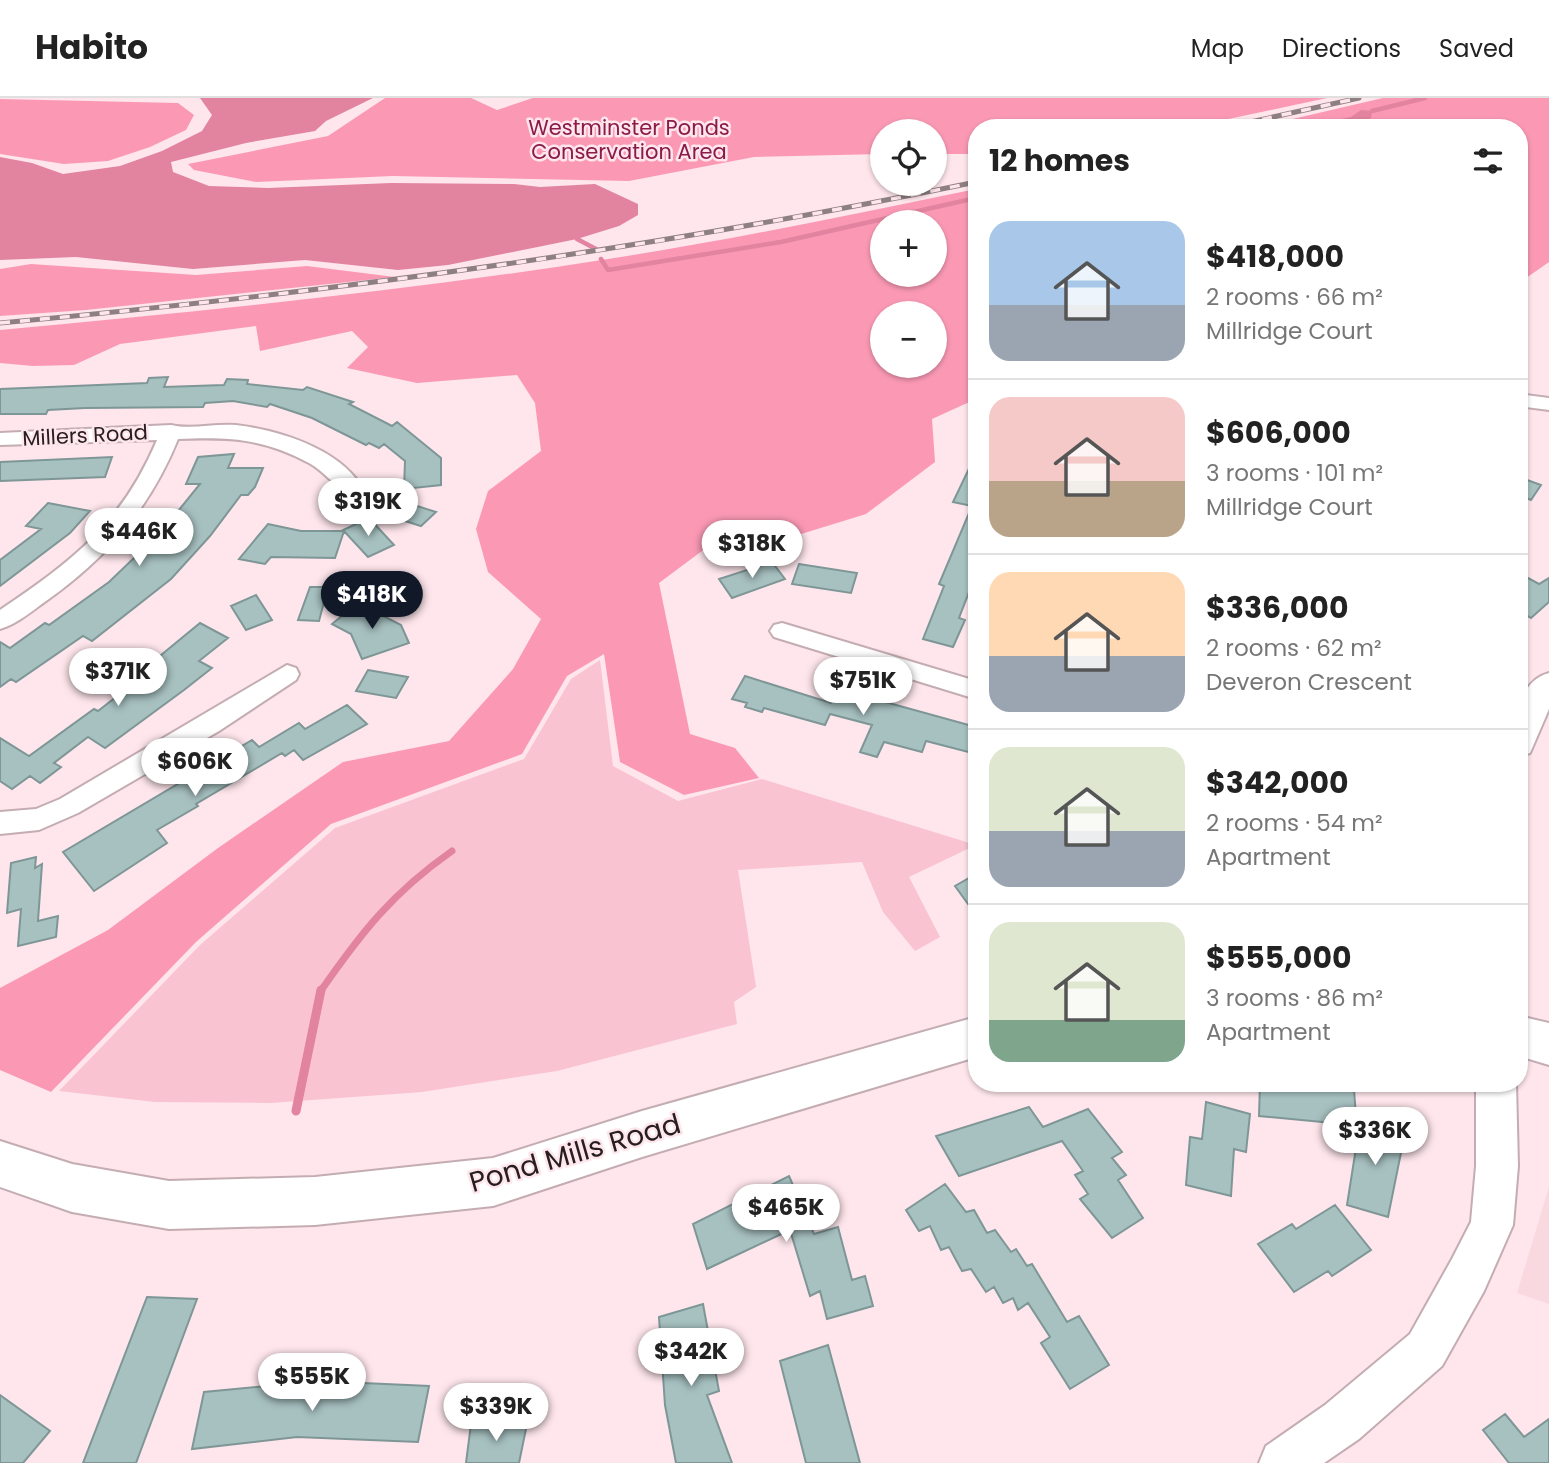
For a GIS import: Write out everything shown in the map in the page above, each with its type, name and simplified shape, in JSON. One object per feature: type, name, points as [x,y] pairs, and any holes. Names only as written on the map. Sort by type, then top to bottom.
[{"type":"main road","points":[[1528,1038],[1549,1044]]},
{"type":"main road","name":"Pond Mills Road","points":[[0,1164],[72,1188],[169,1205],[315,1201],[493,1182],[642,1134],[968,1039]]},
{"type":"street","points":[[1528,401],[1549,404]]},
{"type":"street","points":[[0,621],[90,555],[126,517],[152,477],[170,431]]},
{"type":"street","name":"Millers Road","points":[[0,439],[170,431],[234,431],[279,440],[320,460],[349,484]]},
{"type":"street","points":[[782,631],[968,688]]},
{"type":"street","points":[[0,823],[39,819],[69,806],[210,724],[287,674]]},
{"type":"street","points":[[1532,728],[1549,684]]},
{"type":"street","points":[[1283,1463],[1342,1422],[1426,1350],[1468,1275],[1492,1225],[1497,1166],[1496,1092]]},
{"type":"shaded area","points":[[200,98],[373,98],[326,121],[315,131],[246,143],[171,162],[173,172],[209,186],[268,188],[391,183],[514,184],[540,187],[595,184],[638,204],[638,215],[619,226],[577,239],[448,265],[398,270],[305,260],[193,269],[76,257],[0,260],[0,157],[32,163],[63,174],[120,166],[162,151],[202,131],[212,115]]},
{"type":"shaded area","points":[[1361,110],[1372,111],[1369,119],[1341,119],[1351,117]]},
{"type":"shaded area","points":[[600,660],[613,766],[678,801],[762,779],[968,843],[968,849],[909,877],[940,937],[915,951],[883,912],[862,862],[738,870],[756,987],[734,1002],[737,1024],[557,1071],[422,1092],[271,1103],[155,1102],[59,1091],[200,945],[335,828],[524,759],[571,679]]},
{"type":"shaded area","points":[[1549,1187],[1549,1304],[1517,1293]]},
{"type":"green space","name":"Westminster Ponds Conservation Area","points":[[385,98],[471,98],[497,110],[533,98],[1327,98],[1228,119],[968,119],[968,154],[947,154],[947,119],[870,119],[870,154],[754,157],[629,181],[393,176],[256,182],[194,170],[188,164],[328,136]]},
{"type":"green space","points":[[1383,98],[1549,98],[1549,262],[1528,277],[1528,119],[1293,119]]},
{"type":"green space","points":[[0,99],[178,103],[194,115],[186,130],[150,147],[108,161],[64,164],[0,154]]},
{"type":"green space","points":[[968,191],[968,403],[932,419],[935,462],[866,514],[785,539],[714,542],[659,583],[690,734],[735,748],[759,778],[684,795],[620,762],[604,654],[567,676],[522,754],[331,824],[196,942],[51,1092],[0,1070],[0,988],[108,930],[218,848],[343,762],[449,741],[513,669],[541,619],[488,572],[476,529],[488,491],[541,451],[535,403],[517,375],[417,383],[347,368],[368,347],[352,331],[260,351],[256,326],[120,344],[74,365],[33,366],[0,363],[0,330],[456,281],[701,244],[870,210],[870,287],[947,287],[947,210],[872,210]]},
{"type":"green space","points":[[31,264],[196,275],[307,266],[395,277],[86,310],[0,316],[0,269]]},
{"type":"building","points":[[168,377],[164,387],[224,385],[227,379],[248,380],[247,384],[303,390],[307,387],[353,402],[349,404],[392,426],[397,422],[441,458],[441,485],[404,489],[405,461],[384,444],[379,448],[369,443],[366,445],[312,418],[270,404],[267,407],[233,401],[205,403],[203,407],[85,408],[48,410],[46,414],[0,414],[0,389],[147,383],[149,378]]},
{"type":"building","points":[[234,454],[228,468],[263,468],[255,487],[248,495],[241,495],[210,536],[171,579],[92,641],[83,636],[16,682],[11,679],[0,687],[0,642],[10,648],[45,623],[49,625],[109,582],[161,532],[200,484],[186,484],[198,457]]},
{"type":"building","points":[[112,457],[105,477],[0,481],[0,462]]},
{"type":"building","points":[[968,471],[968,505],[953,502]]},
{"type":"building","points":[[1528,480],[1541,485],[1531,500],[1528,499]]},
{"type":"building","points":[[395,499],[436,512],[421,526],[380,513]]},
{"type":"building","points":[[48,503],[90,511],[70,533],[0,586],[0,560],[41,529],[26,526]]},
{"type":"building","points":[[968,515],[968,595],[959,618],[965,620],[953,647],[923,639],[944,586],[939,584]]},
{"type":"building","points":[[369,518],[394,545],[368,557],[343,530]]},
{"type":"building","points":[[268,524],[301,531],[344,531],[335,558],[271,557],[265,564],[239,559]]},
{"type":"building","points":[[772,562],[785,579],[732,598],[719,579]]},
{"type":"building","points":[[799,564],[857,573],[851,593],[792,584]]},
{"type":"building","points":[[1528,578],[1539,584],[1549,578],[1549,602],[1531,618],[1528,616]]},
{"type":"building","points":[[310,587],[328,587],[319,621],[298,620]]},
{"type":"building","points":[[256,595],[272,620],[246,630],[231,606]]},
{"type":"building","points":[[358,603],[401,625],[409,643],[362,659],[351,634],[332,624]]},
{"type":"building","points":[[200,623],[228,638],[199,661],[212,668],[105,748],[88,737],[54,763],[61,767],[40,783],[30,776],[12,789],[0,781],[0,738],[29,756],[94,709],[98,711],[153,668],[149,665]]},
{"type":"building","points":[[368,670],[408,677],[396,698],[356,691]]},
{"type":"building","points":[[745,676],[831,703],[838,689],[968,725],[968,752],[926,741],[922,752],[884,742],[877,757],[860,752],[872,725],[830,714],[825,725],[764,708],[762,712],[745,707],[747,703],[732,699]]},
{"type":"building","points":[[347,705],[367,724],[303,760],[294,750],[285,756],[282,753],[196,804],[198,806],[157,830],[167,843],[94,891],[63,852],[252,740],[259,747],[299,723],[305,729]]},
{"type":"building","points":[[36,857],[35,868],[42,864],[38,921],[58,916],[56,937],[18,946],[21,909],[7,913],[11,863]]},
{"type":"building","points":[[968,879],[968,904],[955,886]]},
{"type":"building","points":[[1260,1092],[1354,1092],[1357,1129],[1343,1124],[1259,1116]]},
{"type":"building","points":[[1206,1102],[1250,1114],[1246,1152],[1234,1149],[1231,1196],[1186,1185],[1190,1137],[1202,1139]]},
{"type":"building","points":[[1029,1107],[1043,1127],[1088,1109],[1122,1152],[1112,1158],[1126,1175],[1118,1180],[1143,1218],[1112,1238],[1080,1199],[1088,1194],[1075,1175],[1083,1171],[1062,1141],[959,1176],[936,1136]]},
{"type":"building","points":[[1361,1116],[1405,1133],[1388,1217],[1347,1205]]},
{"type":"building","points":[[789,1176],[814,1234],[838,1227],[852,1280],[865,1276],[873,1306],[827,1319],[820,1291],[810,1296],[790,1230],[707,1269],[693,1224]]},
{"type":"building","points":[[945,1184],[966,1212],[974,1210],[987,1233],[995,1230],[1011,1252],[1016,1249],[1027,1266],[1032,1264],[1067,1322],[1079,1316],[1109,1365],[1070,1389],[1041,1343],[1050,1337],[1028,1303],[1018,1310],[1013,1298],[1003,1303],[994,1287],[986,1292],[971,1269],[962,1271],[949,1247],[941,1250],[930,1226],[919,1231],[906,1210]]},
{"type":"building","points":[[1335,1205],[1371,1250],[1332,1276],[1328,1271],[1294,1292],[1258,1244],[1292,1224],[1296,1229]]},
{"type":"building","points":[[147,1297],[197,1299],[136,1463],[83,1463]]},
{"type":"building","points":[[703,1304],[719,1391],[707,1395],[732,1463],[676,1463],[665,1405],[659,1317]]},
{"type":"building","points":[[828,1345],[860,1463],[806,1463],[780,1361]]},
{"type":"building","points":[[318,1381],[429,1386],[418,1442],[297,1437],[192,1449],[204,1392]]},
{"type":"building","points":[[0,1395],[50,1431],[23,1463],[0,1463]]},
{"type":"building","points":[[1505,1414],[1524,1437],[1549,1419],[1549,1463],[1509,1463],[1483,1430]]},
{"type":"building","points":[[471,1424],[527,1424],[519,1463],[466,1463]]},
{"type":"waterway","points":[[1372,111],[1425,98]]},
{"type":"waterway","points":[[601,259],[608,270],[781,242],[968,200]]},
{"type":"waterway","points":[[577,239],[596,249]]},
{"type":"waterway","points":[[321,991],[379,915],[412,882],[452,851]]},
{"type":"waterway","points":[[296,1111],[321,991]]},
{"type":"railway","points":[[1264,119],[1359,98]]},
{"type":"railway","points":[[0,323],[245,298],[490,266],[733,228],[968,184]]}]
